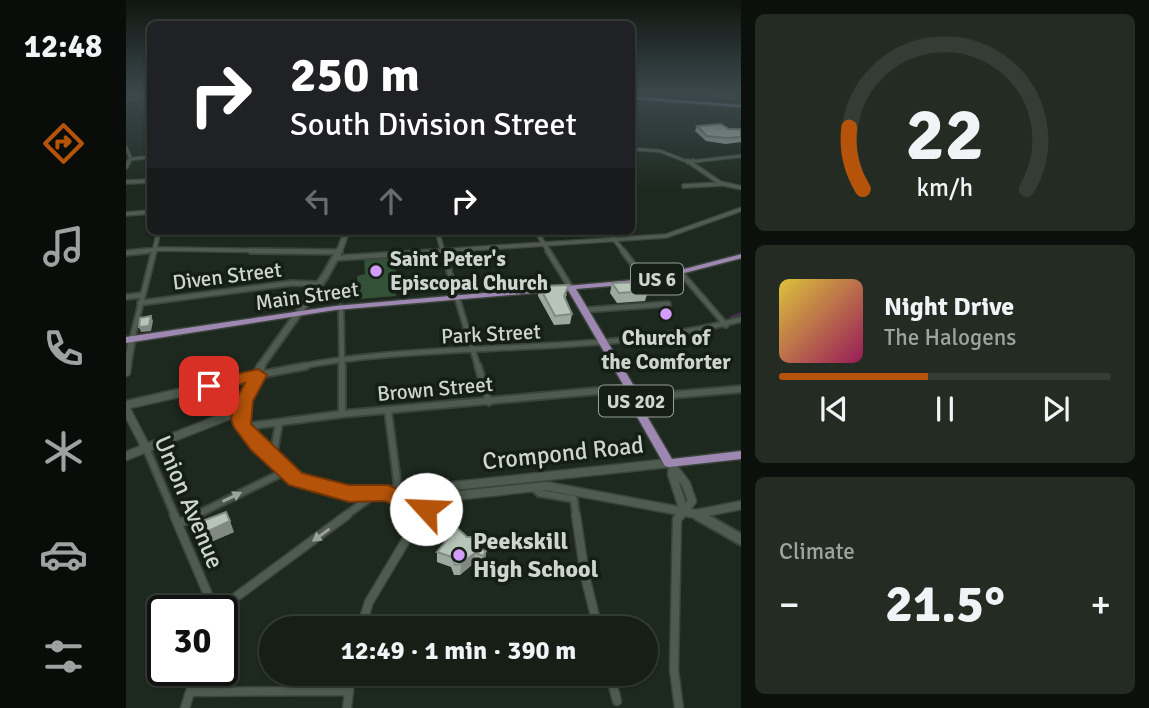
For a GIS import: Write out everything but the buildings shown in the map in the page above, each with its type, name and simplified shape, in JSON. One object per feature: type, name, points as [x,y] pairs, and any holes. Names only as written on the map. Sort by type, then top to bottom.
[{"type":"main road","name":"Main Street","points":[[129,339],[341,307],[646,281],[741,256]]},
{"type":"main road","name":"US 202","points":[[570,288],[636,398],[636,406],[671,465]]},
{"type":"main road","name":"Crompond Road","points":[[671,465],[741,456]]},
{"type":"street","points":[[126,147],[131,159]]},
{"type":"street","points":[[635,149],[660,150],[688,162],[729,188],[741,188]]},
{"type":"street","points":[[688,162],[741,156]]},
{"type":"street","points":[[131,159],[147,157]]},
{"type":"street","points":[[126,167],[131,159]]},
{"type":"street","points":[[126,182],[147,181]]},
{"type":"street","points":[[684,186],[721,184]]},
{"type":"street","points":[[126,253],[154,250],[339,255],[443,252],[615,240],[681,233],[741,209]]},
{"type":"street","points":[[126,214],[147,212]]},
{"type":"street","points":[[126,372],[129,339],[158,235]]},
{"type":"street","points":[[346,235],[339,255],[295,314],[258,375],[242,410],[243,427],[272,459],[296,479],[331,491],[388,493],[397,486],[388,411]]},
{"type":"street","points":[[438,235],[489,402]]},
{"type":"street","points":[[538,235],[570,288]]},
{"type":"street","points":[[611,235],[646,281]]},
{"type":"street","points":[[681,273],[726,325]]},
{"type":"street","name":"Diven Street","points":[[139,303],[292,283],[318,284]]},
{"type":"street","points":[[126,297],[142,295]]},
{"type":"street","points":[[304,302],[315,310]]},
{"type":"street","points":[[584,310],[668,304]]},
{"type":"street","points":[[341,307],[342,414]]},
{"type":"street","name":"Park Street","points":[[258,375],[341,359],[562,346],[726,325],[741,320]]},
{"type":"street","points":[[126,407],[258,375]]},
{"type":"street","name":"Brown Street","points":[[243,427],[342,414],[630,388]]},
{"type":"street","points":[[636,398],[741,389]]},
{"type":"street","name":"Union Avenue","points":[[126,407],[209,595]]},
{"type":"street","points":[[126,456],[242,410]]},
{"type":"street","points":[[272,459],[279,423]]},
{"type":"street","points":[[671,465],[684,511]]},
{"type":"street","name":"Crompond Road","points":[[388,493],[671,465]]},
{"type":"street","points":[[178,524],[286,471]]},
{"type":"street","points":[[388,493],[401,501],[534,488],[562,488],[696,514],[741,540]]},
{"type":"street","points":[[534,488],[539,493],[574,499],[585,576],[595,616]]},
{"type":"street","points":[[238,595],[375,494]]},
{"type":"street","points":[[364,616],[369,602],[431,498]]},
{"type":"street","points":[[696,514],[741,505]]},
{"type":"street","points":[[678,708],[674,670],[677,519],[684,511]]},
{"type":"street","points":[[185,708],[192,686]]},
{"type":"street","points":[[347,708],[350,686]]},
{"type":"street","points":[[613,686],[617,701]]},
{"type":"street","points":[[190,692],[349,691]]},
{"type":"green space","points":[[395,257],[396,296],[359,299],[357,276],[365,274],[364,258]]},
{"type":"waterway","points":[[732,318],[741,314]]},
{"type":"place","name":"Saint Peter's Episcopal Church","points":[[376,271]]},
{"type":"place","name":"Church of the Comforter","points":[[666,314]]},
{"type":"place","name":"Peekskill High School","points":[[459,555]]},
{"type":"route","points":[[209,386],[258,375],[244,401],[240,419],[248,435],[296,479],[316,487],[349,494],[388,493],[401,501],[431,498],[426,509]]}]
